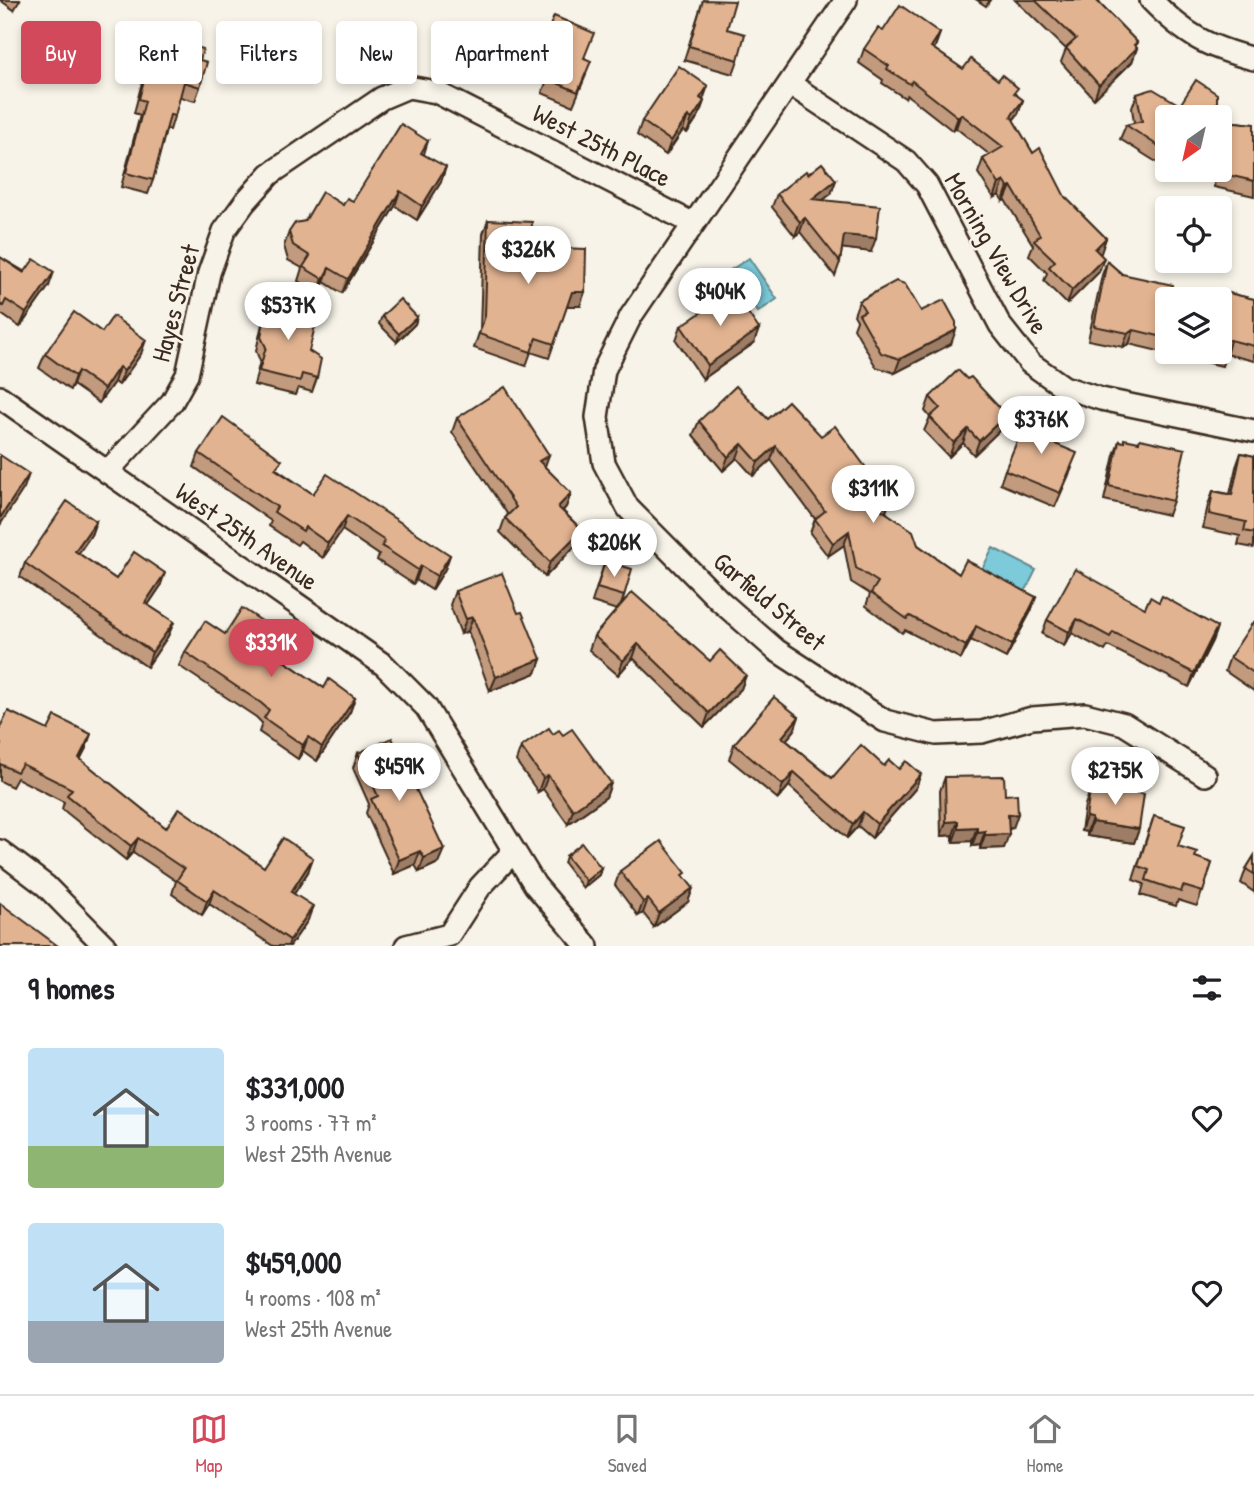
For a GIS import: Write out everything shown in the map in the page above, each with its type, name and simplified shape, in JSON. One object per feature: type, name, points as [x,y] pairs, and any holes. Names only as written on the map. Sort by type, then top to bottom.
[{"type":"street","name":"Garfield Street","points":[[846,0],[631,316],[604,370],[597,417],[604,463],[628,508],[719,600],[776,650],[885,721],[936,734],[982,733],[1032,718],[1085,714],[1124,724],[1205,775]]},
{"type":"street","points":[[1152,0],[1175,24],[1216,49],[1254,59]]},
{"type":"street","name":"Morning View Drive","points":[[790,84],[906,162],[927,185],[1000,325],[1030,363],[1064,387],[1101,399],[1254,431]]},
{"type":"street","name":"West 25th Place","points":[[408,87],[436,92],[468,107],[692,223]]},
{"type":"street","name":"Hayes Street","points":[[107,472],[172,402],[187,375],[209,273],[224,231],[244,202],[270,174],[382,98],[408,87]]},
{"type":"street","name":"West 25th Avenue","points":[[0,397],[384,665],[426,707],[513,852],[536,885],[587,946]]},
{"type":"street","points":[[0,851],[46,886],[105,946]]},
{"type":"street","points":[[407,946],[449,934],[480,887],[513,852]]},
{"type":"water","points":[[749,258],[777,299],[758,312],[729,271]]},
{"type":"water","points":[[993,548],[1036,570],[1025,592],[982,569]]},
{"type":"building","points":[[703,0],[735,1],[727,29],[745,34],[738,60],[689,46]]},
{"type":"building","points":[[1035,0],[1099,0],[1097,1],[1137,42],[1134,45],[1137,48],[1099,85],[1066,48],[1076,39]]},
{"type":"building","points":[[900,5],[940,33],[931,47],[963,69],[971,59],[998,80],[1002,75],[1018,88],[1014,93],[1023,100],[1011,116],[1033,153],[1040,148],[1065,197],[1106,238],[1095,249],[1104,258],[1072,290],[1049,267],[1055,261],[1034,241],[1040,235],[1011,186],[1008,187],[1004,181],[999,184],[983,159],[1003,147],[961,114],[958,117],[912,81],[910,84],[887,69],[889,66],[864,49],[878,28],[883,31]]},
{"type":"building","points":[[554,16],[566,21],[552,21]]},
{"type":"building","points":[[573,24],[594,33],[584,58],[591,61],[578,92],[560,84],[573,84]]},
{"type":"building","points":[[202,61],[207,62],[202,80]]},
{"type":"building","points":[[679,66],[708,86],[700,98],[704,101],[692,119],[688,116],[671,141],[642,121]]},
{"type":"building","points":[[1196,80],[1217,94],[1215,105],[1180,105]]},
{"type":"building","points":[[143,84],[183,84],[175,116],[170,115],[153,180],[126,173],[145,101],[139,99]]},
{"type":"building","points":[[1153,89],[1180,105],[1155,105],[1155,144],[1126,125],[1142,121],[1137,94]]},
{"type":"building","points":[[1232,122],[1254,124],[1254,181],[1232,176]]},
{"type":"building","points":[[401,124],[428,141],[421,153],[446,167],[422,206],[400,191],[348,279],[329,268],[323,279],[303,267],[310,256],[293,245],[289,232],[295,223],[305,221],[322,192],[343,205],[347,198],[353,201]]},
{"type":"building","points":[[822,163],[836,180],[812,199],[880,206],[876,238],[844,235],[840,262],[805,218],[800,222],[777,194],[806,171],[808,174]]},
{"type":"building","points":[[488,220],[532,222],[531,247],[586,249],[585,292],[572,292],[554,344],[536,338],[531,352],[479,334],[485,316]]},
{"type":"building","points":[[0,257],[24,273],[34,259],[54,272],[26,313],[6,300],[3,306],[0,304]]},
{"type":"building","points":[[1107,261],[1122,274],[1173,285],[1155,287],[1155,335],[1094,326]]},
{"type":"building","points":[[896,281],[905,284],[921,311],[944,300],[956,322],[956,330],[900,359],[881,353],[859,314],[865,311],[859,301]]},
{"type":"building","points":[[733,291],[759,329],[708,365],[681,326]]},
{"type":"building","points":[[1232,294],[1254,299],[1254,346],[1232,340]]},
{"type":"building","points":[[277,298],[297,302],[305,320],[316,322],[309,351],[321,359],[317,378],[302,374],[300,381],[259,371],[266,347],[261,337],[269,301]]},
{"type":"building","points":[[400,299],[417,317],[399,334],[382,316]]},
{"type":"building","points":[[74,312],[102,332],[113,316],[146,340],[124,371],[119,367],[104,389],[78,371],[75,376],[45,354]]},
{"type":"building","points":[[958,370],[967,379],[971,377],[1006,415],[979,441],[968,429],[954,443],[930,417],[940,408],[930,397]]},
{"type":"building","points":[[736,386],[768,419],[788,401],[821,436],[835,426],[890,500],[879,508],[913,531],[918,545],[959,574],[966,560],[1036,597],[1012,645],[976,626],[966,646],[910,616],[907,619],[871,593],[878,582],[856,568],[849,531],[833,543],[815,519],[825,511],[776,446],[758,462],[742,444],[728,457],[699,421]]},
{"type":"building","points":[[505,387],[549,455],[539,461],[571,493],[558,507],[582,530],[550,562],[505,518],[516,507],[457,418]]},
{"type":"building","points":[[1028,415],[1056,422],[1048,441],[1077,453],[1060,493],[1005,470]]},
{"type":"building","points":[[223,417],[282,460],[275,469],[313,494],[327,474],[450,555],[437,576],[421,566],[418,570],[382,546],[385,541],[347,516],[328,543],[305,527],[303,531],[274,512],[277,507],[199,453]]},
{"type":"building","points":[[1124,439],[1139,442],[1140,439],[1185,449],[1173,501],[1109,486],[1119,441],[1124,442]]},
{"type":"building","points":[[1241,453],[1254,456],[1254,533],[1244,531],[1246,522],[1209,514],[1213,491],[1232,495]]},
{"type":"building","points":[[0,455],[29,474],[0,518]]},
{"type":"building","points":[[67,501],[96,521],[75,551],[116,579],[134,552],[165,573],[145,603],[174,622],[152,652],[25,563]]},
{"type":"building","points":[[605,561],[632,569],[624,596],[597,588]]},
{"type":"building","points":[[1075,569],[1145,608],[1150,597],[1159,602],[1162,596],[1217,627],[1194,673],[1113,632],[1110,637],[1077,619],[1069,632],[1047,620]]},
{"type":"building","points":[[502,573],[518,613],[522,612],[541,659],[496,677],[473,617],[466,619],[455,591]]},
{"type":"building","points":[[632,592],[710,661],[720,650],[746,675],[709,713],[638,644],[623,661],[594,636]]},
{"type":"building","points":[[242,608],[274,629],[262,646],[324,688],[329,679],[355,698],[322,747],[308,737],[303,745],[264,718],[269,710],[261,703],[185,652],[205,621],[225,634]]},
{"type":"building","points":[[1254,623],[1254,673],[1230,657]]},
{"type":"building","points":[[774,697],[799,717],[782,737],[832,778],[861,745],[884,766],[889,760],[899,769],[906,761],[921,774],[877,824],[863,812],[853,824],[794,772],[783,785],[734,744]]},
{"type":"building","points":[[8,711],[48,730],[55,716],[91,734],[79,758],[166,828],[179,808],[264,867],[283,838],[313,858],[291,892],[313,906],[290,940],[214,890],[207,901],[177,880],[184,869],[138,838],[131,846],[67,795],[72,789],[22,764],[17,772],[0,764],[0,727]]},
{"type":"building","points":[[549,728],[553,734],[559,730],[563,735],[572,729],[611,783],[573,810],[548,775],[543,778],[521,747]]},
{"type":"building","points":[[392,738],[444,849],[424,858],[420,851],[399,860],[371,799],[378,796],[358,753]]},
{"type":"building","points":[[1004,776],[1005,795],[1017,794],[1018,814],[1008,815],[1009,834],[985,835],[985,831],[977,832],[977,827],[958,828],[958,821],[946,822],[945,777]]},
{"type":"building","points":[[1095,786],[1144,794],[1139,829],[1092,822],[1092,818],[1086,817],[1090,791],[1095,791]]},
{"type":"building","points":[[1154,816],[1185,826],[1178,846],[1197,852],[1195,857],[1212,863],[1203,892],[1183,886],[1181,892],[1146,880],[1149,870],[1138,866]]},
{"type":"building","points":[[661,841],[686,873],[683,875],[693,888],[659,913],[648,899],[643,902],[620,871]]},
{"type":"building","points":[[582,843],[601,868],[586,881],[566,856]]},
{"type":"building","points":[[1254,856],[1254,874],[1246,869]]},
{"type":"building","points":[[0,903],[58,946],[0,946]]}]
